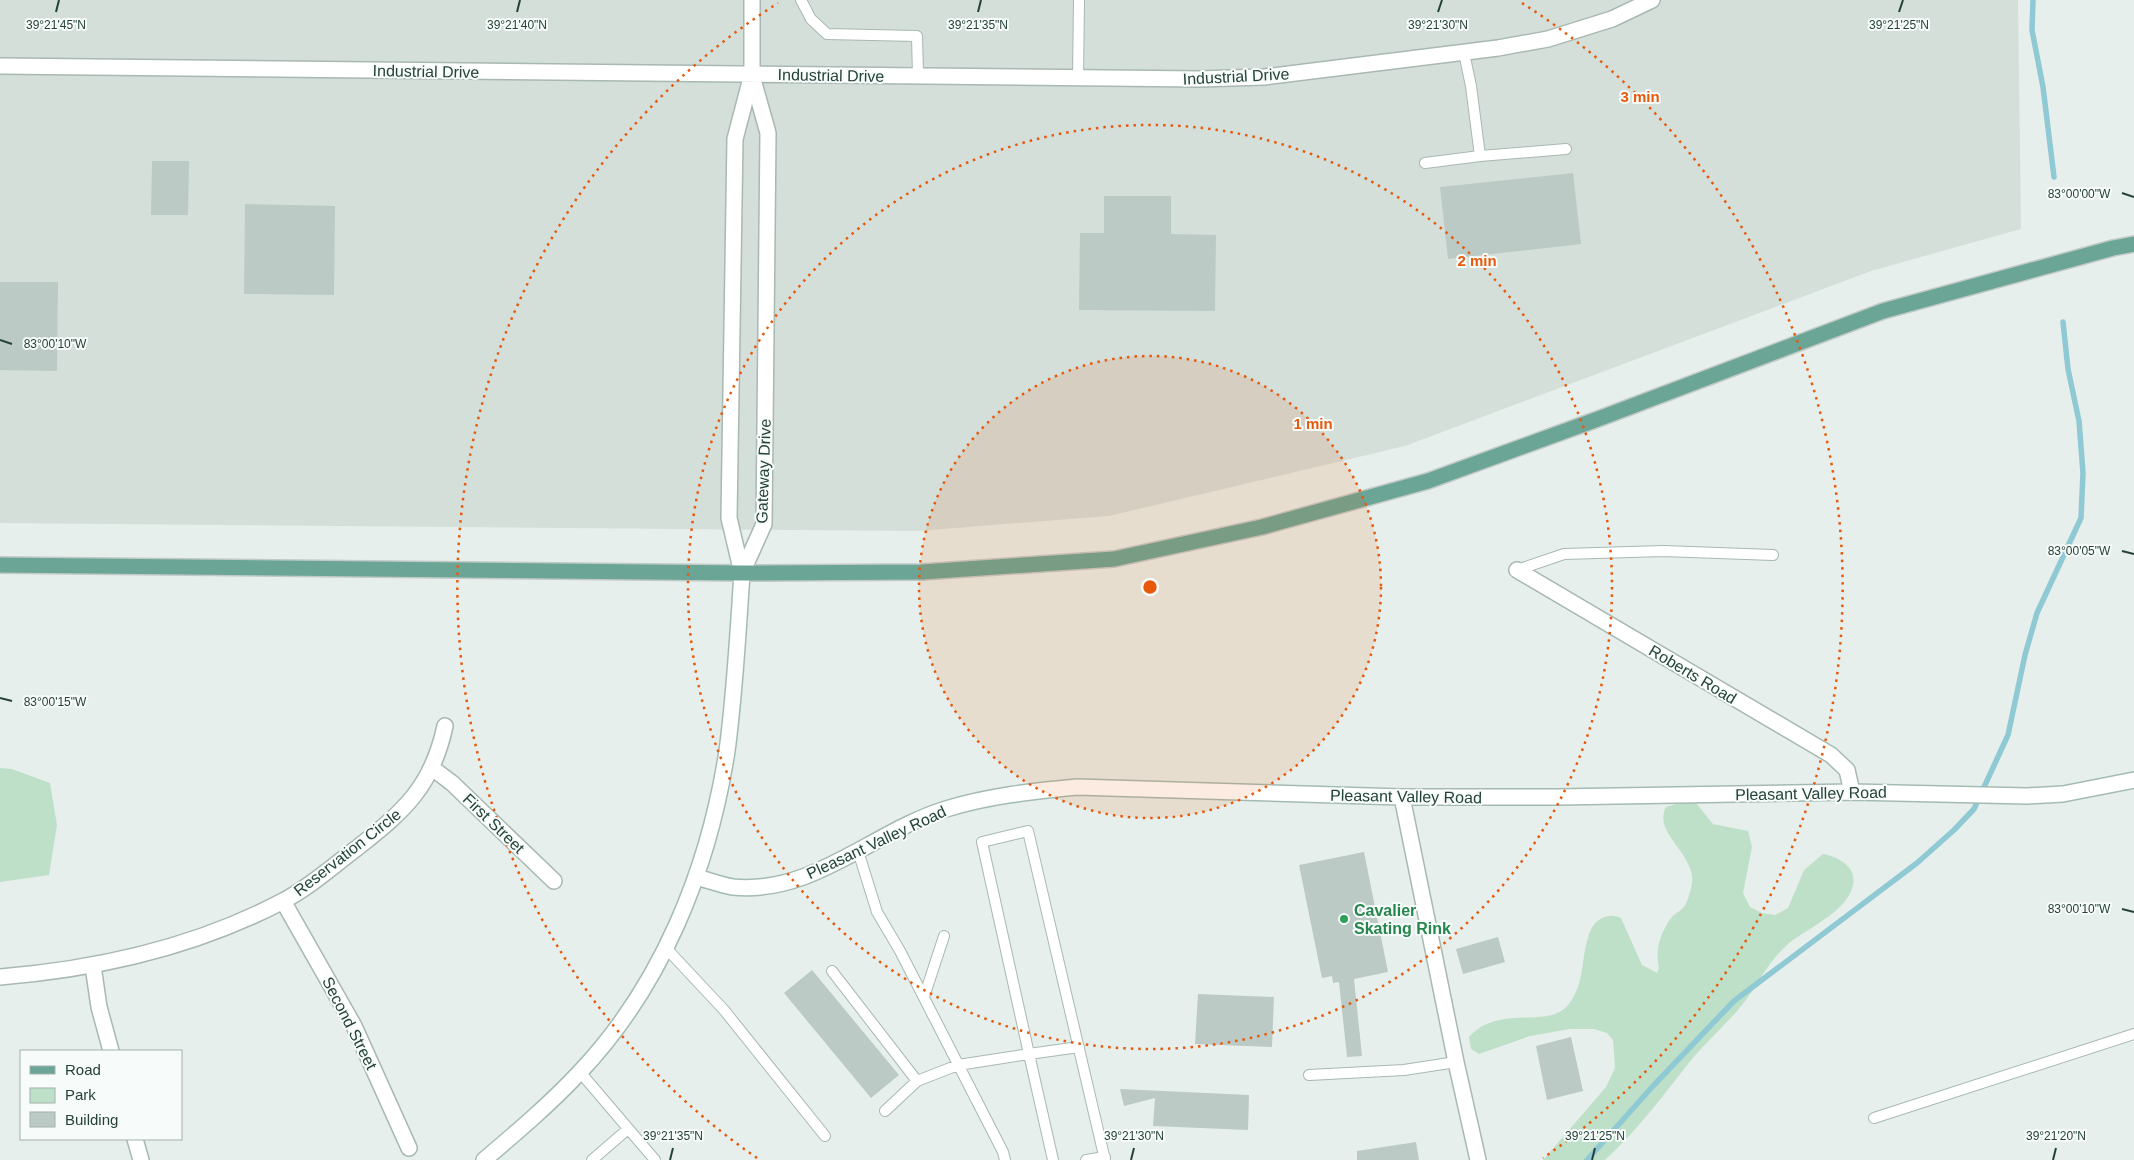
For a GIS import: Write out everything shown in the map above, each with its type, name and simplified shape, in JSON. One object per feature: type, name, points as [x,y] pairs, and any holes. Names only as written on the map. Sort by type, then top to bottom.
[{"type":"main road","points":[[0,565],[742,573],[922,572],[1114,559],[1262,527],[1428,481],[1598,419],[1883,310],[2134,244]]},
{"type":"street","name":"Gateway Drive","points":[[742,573],[729,518],[735,139],[752,74],[752,0]]},
{"type":"street","name":"Industrial Drive","points":[[0,66],[1078,78],[1199,79],[1264,77],[1464,53],[1548,39],[1612,19],[1652,0]]},
{"type":"street","name":"Gateway Drive","points":[[742,573],[764,524],[768,133],[752,74]]},
{"type":"street","name":"Roberts Road","points":[[1518,570],[1831,755],[1847,770],[1852,792]]},
{"type":"street","points":[[484,1160],[542,1110],[580,1072],[620,1024],[666,948],[696,877],[713,820],[726,751],[735,670],[742,573]]},
{"type":"street","name":"Reservation Circle","points":[[0,977],[93,966],[198,939],[283,901],[312,883],[380,830],[416,795],[432,768],[441,746],[445,726]]},
{"type":"street","name":"First Street","points":[[432,768],[452,783],[554,881]]},
{"type":"street","name":"Pleasant Valley Road","points":[[696,877],[733,887],[783,884],[819,870],[912,822],[945,809],[1031,791],[1077,787],[1402,797],[1557,797],[1852,792],[1998,796],[2063,794],[2134,780]]},
{"type":"street","points":[[1402,797],[1478,1160]]},
{"type":"street","name":"Second Street","points":[[283,901],[354,1026],[409,1148]]},
{"type":"street","points":[[93,966],[99,1007],[111,1050]]},
{"type":"street","points":[[135,1140],[141,1160]]},
{"type":"lane","points":[[801,0],[811,19],[827,34],[917,36],[918,76]]},
{"type":"lane","points":[[1078,78],[1079,0]]},
{"type":"lane","points":[[1464,53],[1471,86],[1480,156]]},
{"type":"lane","points":[[1425,163],[1480,156],[1566,149]]},
{"type":"lane","points":[[1518,570],[1564,554],[1663,551],[1773,555]]},
{"type":"lane","points":[[1053,1160],[982,842],[1028,831],[1105,1158],[1086,1160]]},
{"type":"lane","points":[[858,851],[877,912],[924,997],[1003,1152],[1005,1160]]},
{"type":"lane","points":[[924,997],[944,936]]},
{"type":"lane","points":[[666,948],[724,1010],[825,1136]]},
{"type":"lane","points":[[832,971],[917,1082]]},
{"type":"lane","points":[[1874,1118],[2134,1034]]},
{"type":"lane","points":[[885,1112],[917,1082],[958,1065],[1079,1048]]},
{"type":"lane","points":[[1309,1075],[1404,1070],[1456,1062]]},
{"type":"lane","points":[[580,1072],[654,1160]]},
{"type":"lane","points":[[592,1160],[628,1128]]},
{"type":"shaded area","points":[[0,0],[2018,0],[2021,229],[1871,271],[1405,446],[1109,516],[917,531],[0,523]]},
{"type":"green space","points":[[0,768],[12,769],[50,783],[57,825],[49,875],[0,882]]},
{"type":"green space","points":[[1683,802],[1696,803],[1713,824],[1748,831],[1752,847],[1743,893],[1750,907],[1762,913],[1775,915],[1788,908],[1804,870],[1823,854],[1835,857],[1849,868],[1853,878],[1850,894],[1837,910],[1793,940],[1780,952],[1740,1008],[1692,1059],[1640,1124],[1605,1160],[1543,1160],[1606,1087],[1615,1068],[1613,1040],[1607,1033],[1594,1029],[1570,1029],[1530,1036],[1479,1054],[1471,1049],[1469,1037],[1481,1027],[1495,1021],[1548,1016],[1559,1012],[1568,1005],[1578,988],[1587,941],[1592,927],[1599,920],[1607,916],[1621,918],[1642,965],[1657,973],[1659,968],[1658,948],[1661,936],[1671,918],[1684,906],[1689,897],[1692,883],[1688,863],[1669,835],[1663,817],[1666,807]]},
{"type":"building","points":[[152,161],[189,161],[188,215],[151,215]]},
{"type":"building","points":[[1573,173],[1581,244],[1448,259],[1440,187]]},
{"type":"building","points":[[1104,196],[1171,196],[1171,234],[1216,235],[1215,311],[1079,310],[1080,233],[1104,233]]},
{"type":"building","points":[[245,204],[335,206],[334,295],[244,294]]},
{"type":"building","points":[[0,282],[58,282],[57,371],[0,370]]},
{"type":"building","name":"Cavalier Skating Rink","points":[[1364,852],[1388,972],[1354,979],[1362,1056],[1347,1057],[1339,982],[1333,983],[1332,976],[1322,978],[1299,865]]},
{"type":"building","points":[[1498,937],[1505,962],[1463,974],[1456,949]]},
{"type":"building","points":[[812,970],[899,1075],[871,1098],[784,993]]},
{"type":"building","points":[[1198,994],[1274,997],[1272,1047],[1195,1044]]},
{"type":"building","points":[[1571,1037],[1583,1091],[1547,1100],[1536,1046]]},
{"type":"building","points":[[1120,1089],[1249,1095],[1248,1130],[1153,1126],[1155,1098],[1124,1106]]},
{"type":"building","points":[[1416,1142],[1419,1160],[1357,1160],[1357,1151]]},
{"type":"waterway","points":[[2033,0],[2032,30],[2043,87],[2054,177]]},
{"type":"waterway","points":[[1587,1160],[1653,1086],[1734,1001],[1917,863],[1974,809],[2008,735],[2025,655],[2037,613],[2081,518],[2083,473],[2079,421],[2068,369],[2063,322]]},
{"type":"place","name":"Cavalier Skating Rink","points":[[1344,919]]}]
